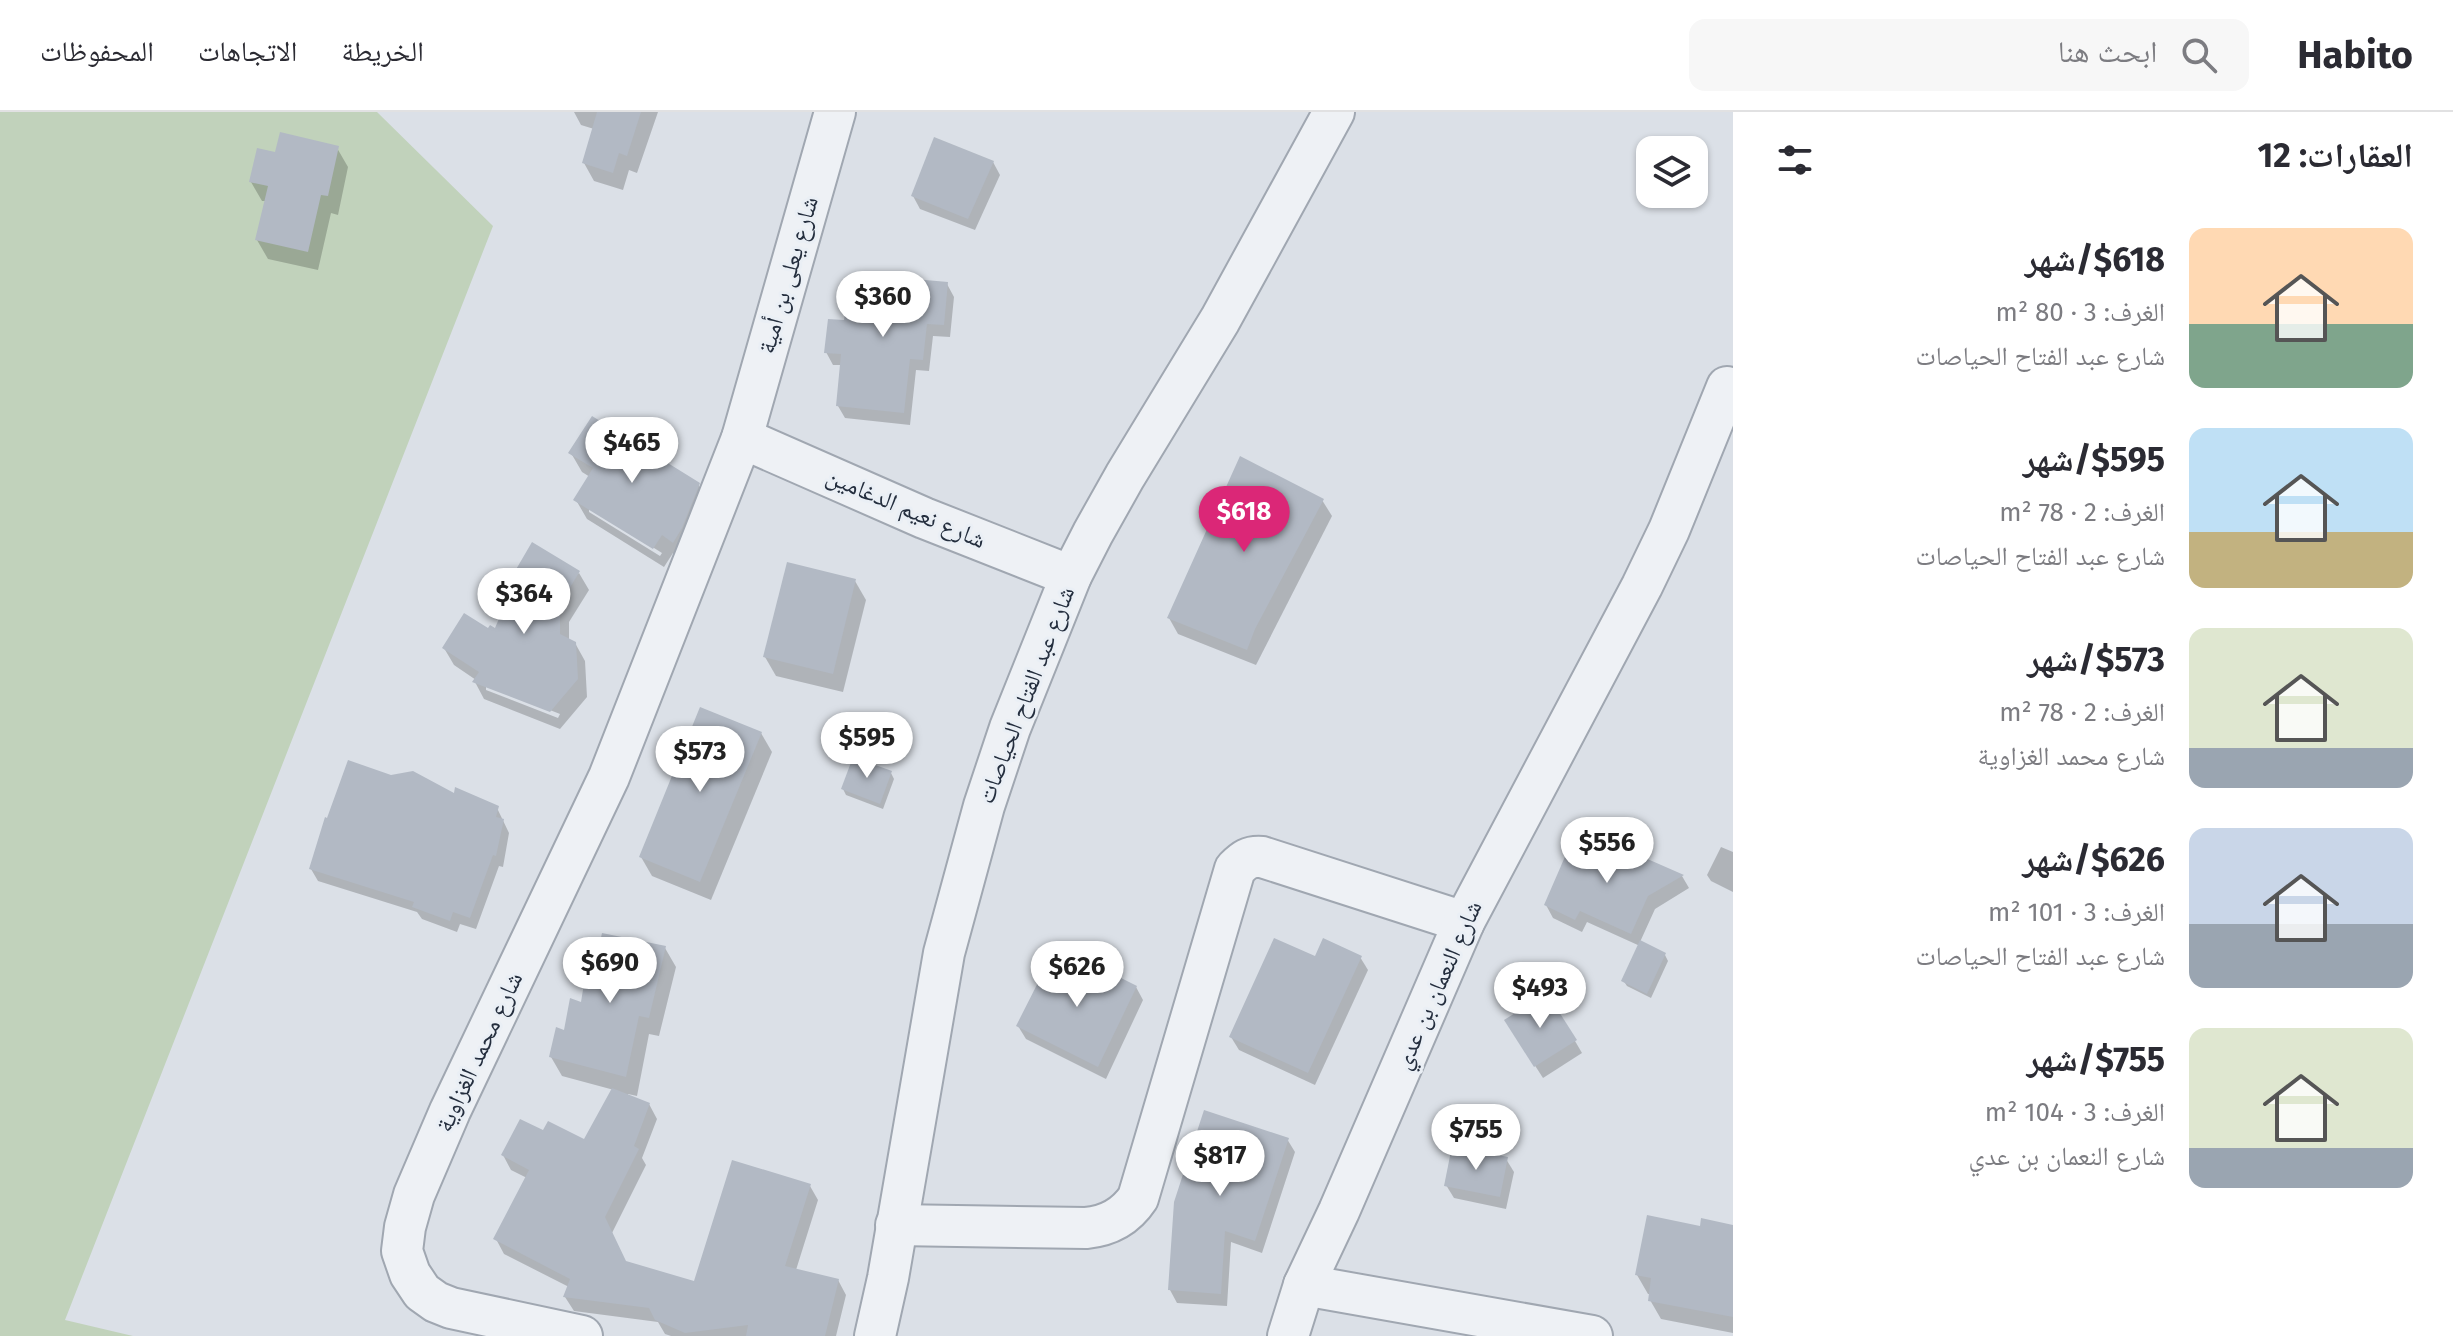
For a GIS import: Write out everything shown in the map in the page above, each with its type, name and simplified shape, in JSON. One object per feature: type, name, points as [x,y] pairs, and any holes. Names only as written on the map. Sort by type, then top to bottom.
[{"type":"street","name":"شارع يعلى بن أمية","points":[[742,438],[835,112]]},
{"type":"street","name":"شارع عبد الفتاح الحياصات","points":[[875,1336],[941,968],[984,806],[1010,728],[1071,576],[1125,476],[1220,320],[1334,112]]},
{"type":"street","name":"شارع النعمان بن عدي","points":[[1288,1336],[1304,1285],[1464,922],[1642,586],[1669,530],[1727,387]]},
{"type":"street","name":"شارع نعيم الدغامين","points":[[742,438],[924,518],[1071,576]]},
{"type":"street","name":"شارع محمد الغزاوية","points":[[582,1336],[451,1308],[436,1302],[422,1292],[410,1274],[402,1251],[405,1227],[414,1195],[450,1111],[609,777],[742,438]]},
{"type":"street","points":[[896,1225],[1086,1228],[1101,1227],[1129,1212],[1138,1198],[1235,869],[1252,856],[1464,922]]},
{"type":"street","points":[[1304,1285],[1592,1336]]},
{"type":"green space","points":[[0,112],[377,112],[493,226],[65,1320],[133,1336],[0,1336]]},
{"type":"building","points":[[597,112],[641,112],[627,156],[619,153],[613,173],[582,163]]},
{"type":"building","points":[[280,132],[339,146],[328,196],[321,195],[308,252],[255,240],[268,186],[249,182],[257,148],[275,152]]},
{"type":"building","points":[[934,137],[994,161],[968,219],[911,196]]},
{"type":"building","points":[[857,274],[948,282],[944,325],[927,324],[923,360],[910,359],[904,413],[836,406],[841,354],[824,353],[828,319],[844,320],[846,306],[854,307]]},
{"type":"building","points":[[592,416],[700,483],[673,543],[662,535],[653,549],[573,500],[593,468],[568,453]]},
{"type":"building","points":[[1240,456],[1324,499],[1255,629],[1247,650],[1167,618]]},
{"type":"building","points":[[532,542],[580,571],[560,604],[560,634],[576,642],[578,679],[550,712],[472,682],[479,672],[442,648],[464,613],[488,628],[490,625],[495,628],[512,588],[511,578]]},
{"type":"building","points":[[787,562],[856,579],[833,674],[763,657]]},
{"type":"building","points":[[700,707],[762,732],[700,882],[639,857]]},
{"type":"building","points":[[853,757],[892,771],[880,804],[841,789]]},
{"type":"building","points":[[348,760],[391,775],[413,771],[454,793],[455,787],[499,806],[496,817],[504,819],[496,856],[493,855],[470,918],[453,912],[450,921],[412,907],[414,902],[309,869],[325,817]]},
{"type":"building","points":[[1586,837],[1633,860],[1636,854],[1684,875],[1648,896],[1631,934],[1580,911],[1575,920],[1544,905],[1567,852],[1577,857]]},
{"type":"building","points":[[602,933],[666,946],[649,1018],[639,1016],[626,1077],[549,1057],[556,1027],[564,1030],[570,998],[581,1002],[588,959],[596,961]]},
{"type":"building","points":[[1274,938],[1315,956],[1323,938],[1362,956],[1308,1073],[1229,1037]]},
{"type":"building","points":[[1640,940],[1666,953],[1647,994],[1621,981]]},
{"type":"building","points":[[1052,955],[1083,971],[1087,961],[1137,986],[1098,1067],[1016,1026]]},
{"type":"building","points":[[1547,993],[1577,1040],[1534,1067],[1504,1020]]},
{"type":"building","points":[[612,1088],[650,1103],[634,1146],[639,1149],[605,1217],[626,1261],[694,1281],[732,1160],[811,1184],[785,1266],[839,1279],[825,1336],[746,1336],[748,1325],[685,1333],[655,1320],[649,1308],[563,1297],[570,1279],[493,1239],[529,1170],[501,1155],[520,1119],[543,1130],[548,1121],[584,1139]]},
{"type":"building","points":[[1204,1110],[1289,1138],[1255,1241],[1225,1231],[1221,1294],[1168,1290],[1174,1202]]},
{"type":"building","points":[[1452,1146],[1508,1157],[1500,1197],[1444,1186]]},
{"type":"building","points":[[1647,1215],[1700,1226],[1701,1218],[1733,1225],[1733,1317],[1648,1301],[1651,1278],[1635,1275]]}]
